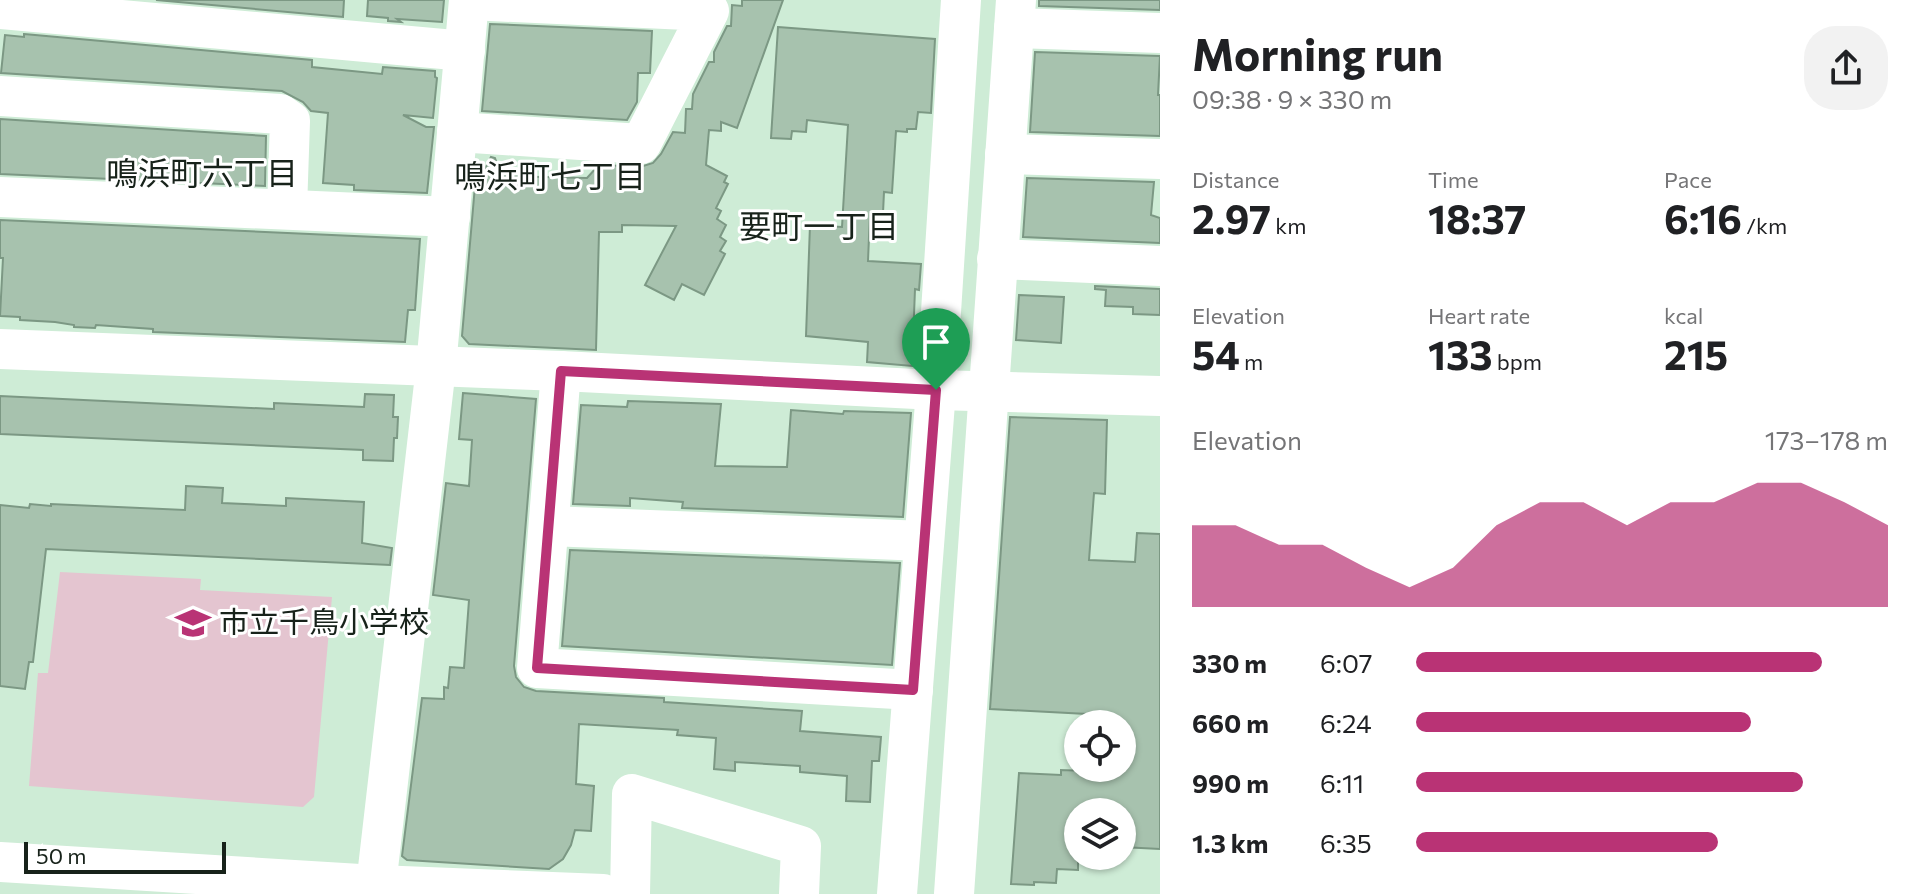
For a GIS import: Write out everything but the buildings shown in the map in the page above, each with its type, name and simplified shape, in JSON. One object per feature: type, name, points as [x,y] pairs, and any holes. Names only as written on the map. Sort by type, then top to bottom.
[{"type":"street","points":[[376,889],[436,367],[457,132],[465,51],[469,0],[709,11],[641,144],[457,132]]},
{"type":"street","points":[[897,894],[936,390],[961,0]]},
{"type":"street","points":[[0,9],[465,51]]},
{"type":"street","points":[[954,894],[1015,14],[1160,33]]},
{"type":"street","points":[[0,96],[280,114],[290,121],[287,209]]},
{"type":"street","points":[[1005,154],[1160,159]]},
{"type":"street","points":[[0,197],[450,217]]},
{"type":"street","points":[[997,259],[1160,266]]},
{"type":"street","points":[[0,349],[561,371],[936,390],[1160,396]]},
{"type":"street","points":[[561,371],[537,668],[913,690]]},
{"type":"street","points":[[549,526],[924,541]]},
{"type":"street","points":[[630,894],[632,794],[801,846],[799,894]]},
{"type":"street","points":[[0,862],[376,889],[603,894]]},
{"type":"shaded area","points":[[60,572],[201,579],[200,590],[332,597],[314,797],[303,807],[29,786],[38,673],[48,673]]},
{"type":"place","name":"市立千鳥小学校","points":[[193,623]]},
{"type":"district","name":"鳴浜町六丁目","points":[[202,174]]},
{"type":"district","name":"鳴浜町七丁目","points":[[550,177]]},
{"type":"district","name":"要町一丁目","points":[[819,227]]},
{"type":"route","points":[[561,371],[936,390],[913,690],[537,668],[561,371]]}]
